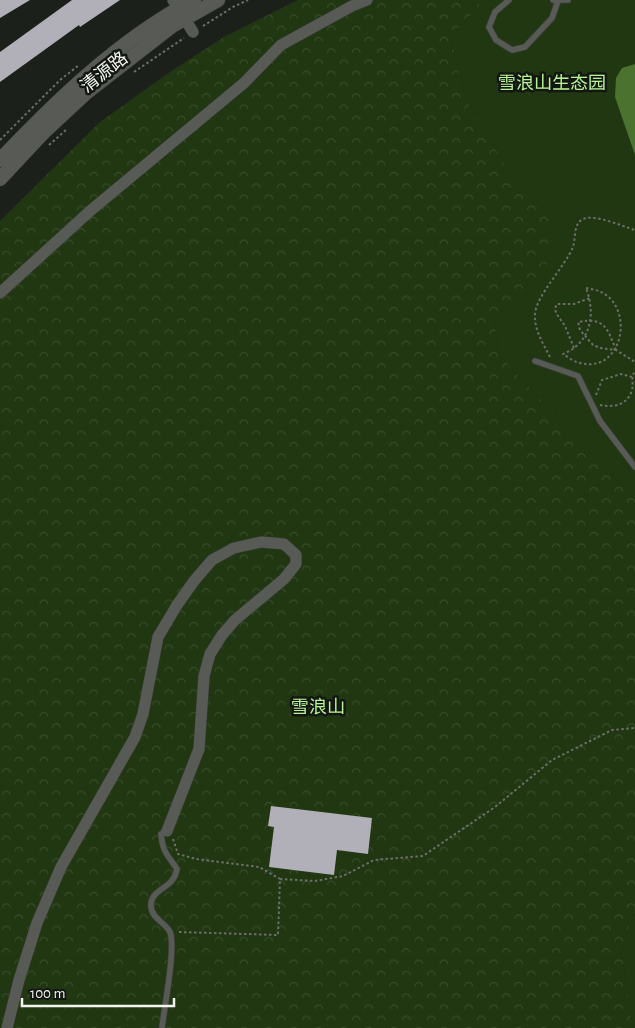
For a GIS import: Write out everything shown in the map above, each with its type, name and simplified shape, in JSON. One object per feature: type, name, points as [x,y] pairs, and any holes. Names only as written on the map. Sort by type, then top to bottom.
[{"type":"street","name":"清源路","points":[[0,160],[39,119],[91,72],[140,34],[194,0]]},
{"type":"street","name":"清源路","points":[[179,9],[218,0]]},
{"type":"street","points":[[0,293],[90,211],[244,83],[281,45],[352,6],[367,0]]},
{"type":"street","name":"清源路","points":[[0,179],[43,133],[87,92],[172,26],[179,9]]},
{"type":"street","points":[[179,9],[193,32]]},
{"type":"street","points":[[7,1028],[38,923],[61,868],[135,737],[143,714],[158,637],[177,605],[212,560],[234,548],[261,542],[284,544],[296,555],[296,564],[284,579],[235,620],[222,635],[210,654],[204,676],[199,749],[170,834]]},
{"type":"lane","points":[[509,0],[494,12],[489,27],[496,40],[512,50],[525,47],[552,18],[556,1],[568,0]]},
{"type":"lane","points":[[535,360],[578,376],[600,421],[635,467]]},
{"type":"lane","points":[[162,1028],[172,951],[170,932],[154,915],[151,905],[153,896],[172,882],[176,876],[177,869],[166,856],[162,846],[161,834],[170,834]]},
{"type":"path","name":"清源路","points":[[131,74],[232,7],[248,0]]},
{"type":"path","points":[[44,150],[65,130]]},
{"type":"path","points":[[554,366],[537,331],[535,312],[542,297],[573,247],[577,225],[582,219],[596,218],[635,230]]},
{"type":"path","points":[[586,288],[602,292],[613,301],[620,314],[622,330],[616,350],[605,360],[591,365],[577,363],[563,354],[574,348],[584,337],[589,328],[590,320],[592,309],[586,288]]},
{"type":"path","points":[[574,348],[555,308],[557,304],[574,304],[590,298]]},
{"type":"path","points":[[616,350],[608,329],[602,323],[590,320],[578,322],[584,337],[600,348],[616,350],[635,362]]},
{"type":"path","points":[[632,378],[621,374],[602,380],[593,404],[606,407],[617,406],[624,402],[632,390],[632,378],[635,371]]},
{"type":"path","points":[[170,834],[178,854],[196,859],[259,867],[280,879],[315,880],[344,876],[374,860],[423,856],[495,807],[552,760],[612,730],[635,728]]},
{"type":"path","points":[[170,932],[278,935],[280,879]]},
{"type":"green space","name":"雪浪山","points":[[298,0],[480,0],[479,6],[451,37],[465,98],[514,180],[546,210],[551,220],[546,279],[494,317],[499,355],[635,500],[635,914],[621,950],[633,1028],[0,1028],[0,221],[100,122],[170,72],[224,37]]},
{"type":"green space","name":"雪浪山生态园","points":[[480,0],[635,0],[635,500],[499,355],[494,317],[546,279],[546,210],[514,180],[465,98],[451,37],[479,6]]},
{"type":"green space","points":[[635,914],[635,1028],[633,1028],[621,950]]},
{"type":"shaded area","points":[[635,64],[635,155],[615,97],[616,78],[622,68]]},
{"type":"building","points":[[0,0],[30,0],[0,18]]},
{"type":"building","points":[[72,0],[120,0],[80,27],[79,25],[0,82],[0,52]]},
{"type":"building","points":[[271,806],[372,818],[368,854],[337,850],[334,875],[269,867],[274,827],[268,826]]}]
